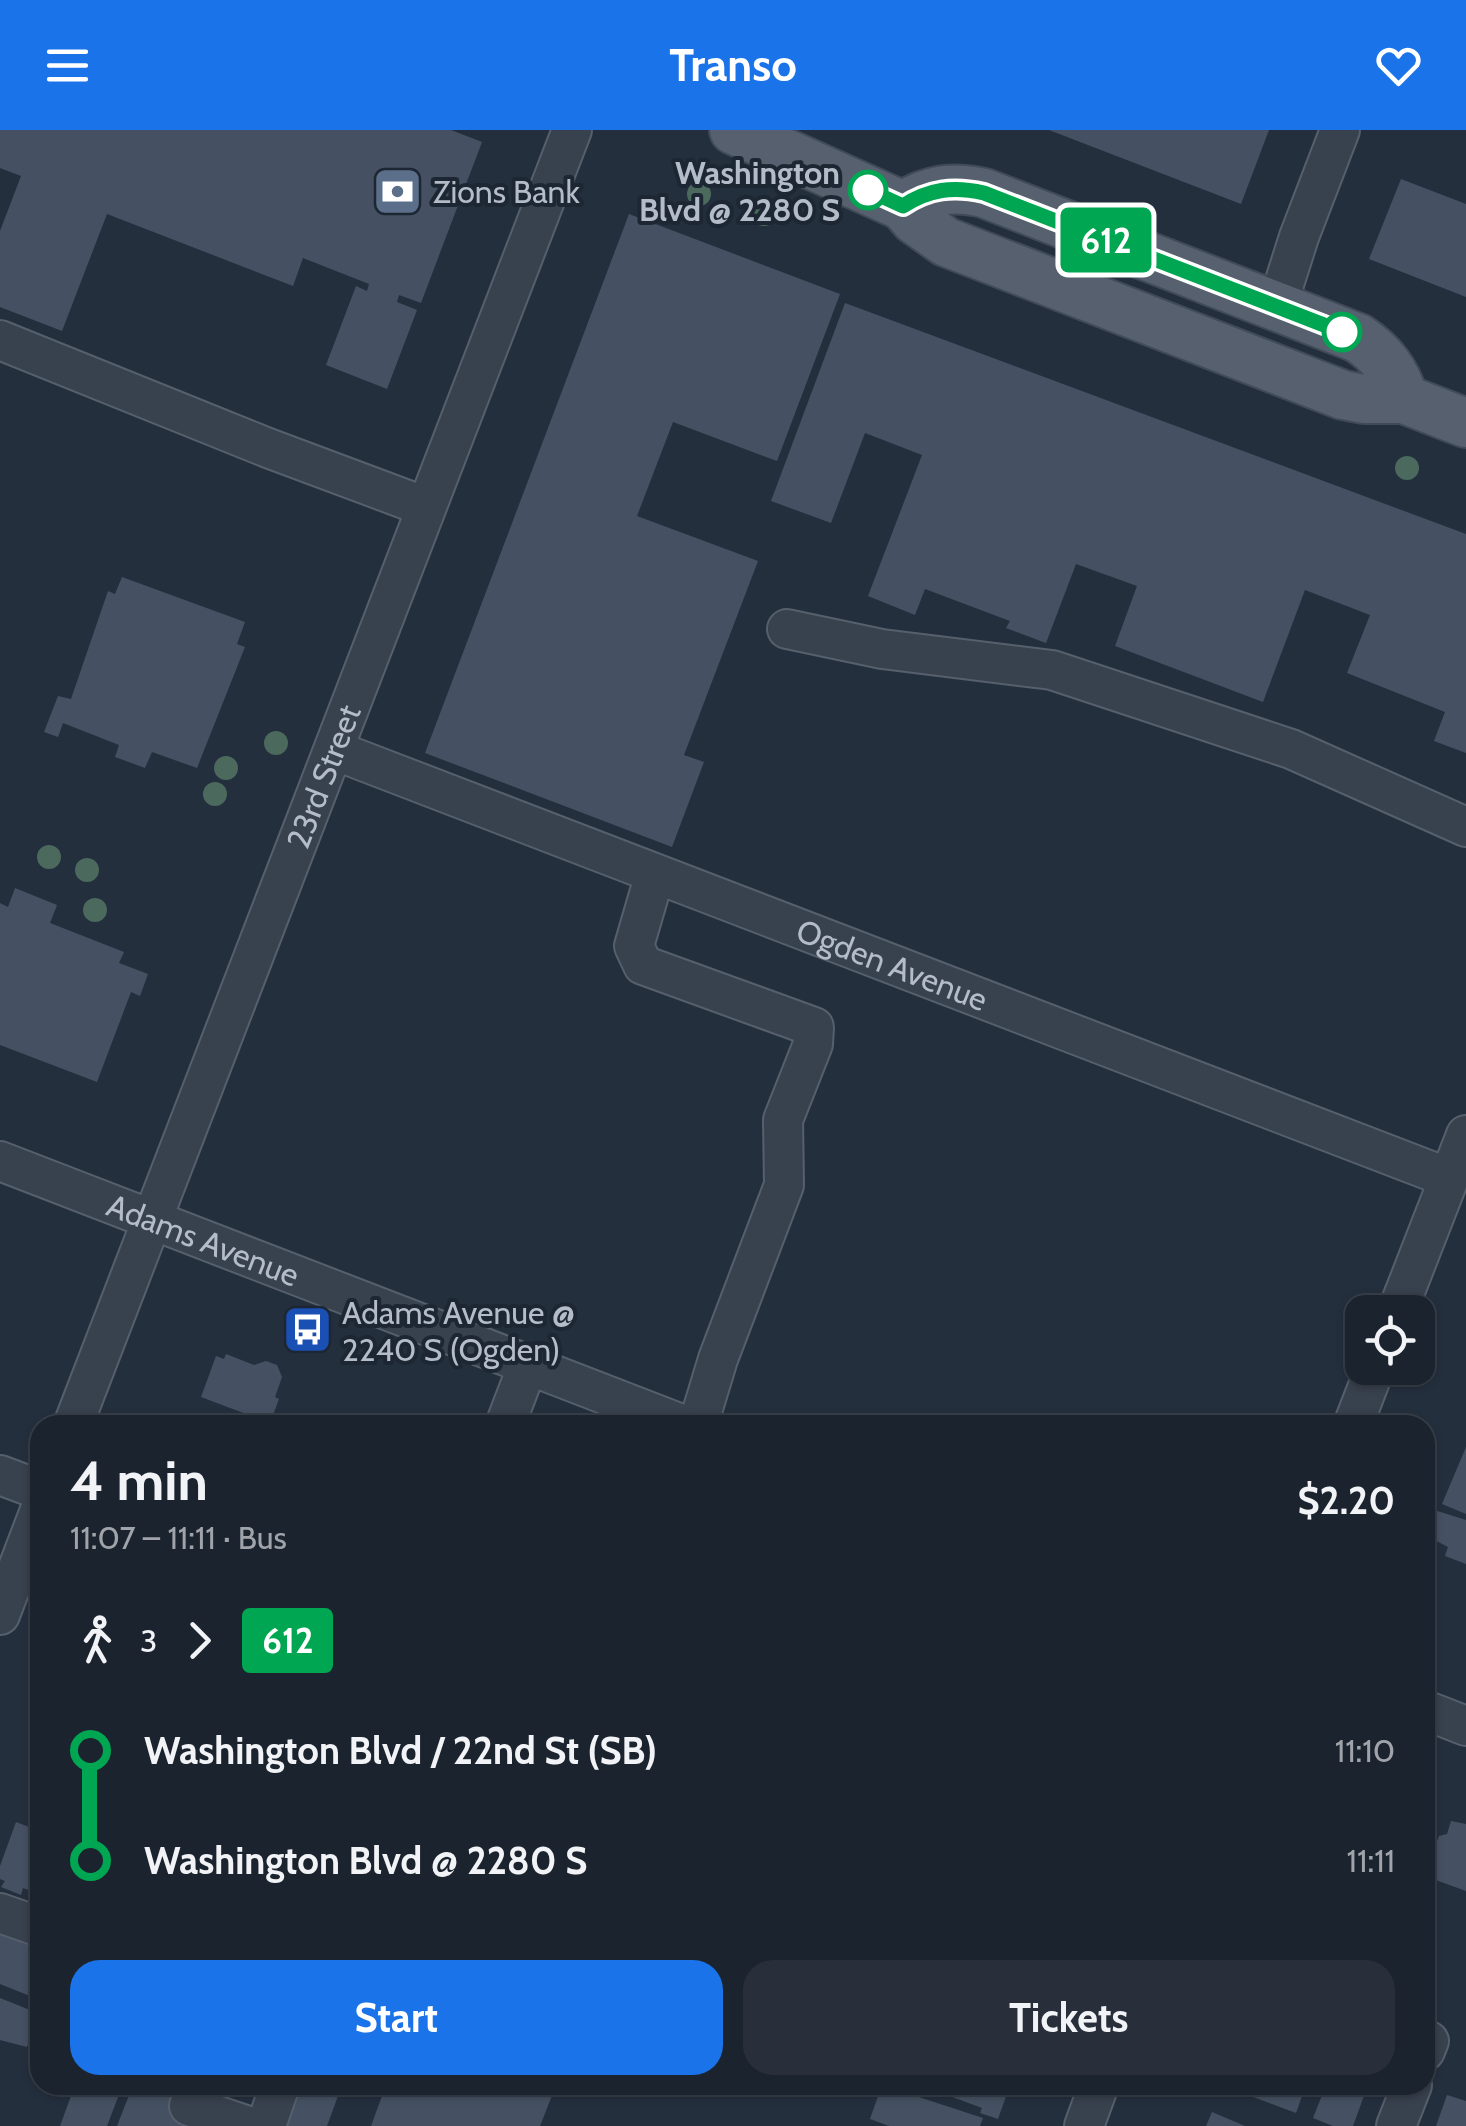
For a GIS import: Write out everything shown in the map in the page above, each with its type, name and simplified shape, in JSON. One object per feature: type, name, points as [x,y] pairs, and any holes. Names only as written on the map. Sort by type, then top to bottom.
[{"type":"main road","points":[[734,130],[903,206],[915,220],[946,242],[1304,380],[1364,400],[1404,399],[1466,423]]},
{"type":"main road","points":[[903,206],[944,189],[984,193],[1358,338],[1372,347],[1393,371],[1404,399]]},
{"type":"street","name":"23rd Street","points":[[76,1415],[572,130]]},
{"type":"street","points":[[1277,306],[1340,130]]},
{"type":"street","points":[[0,340],[426,507]]},
{"type":"street","points":[[786,629],[882,649],[1052,670],[1291,749],[1466,827]]},
{"type":"street","name":"Ogden Avenue","points":[[334,750],[1449,1178]]},
{"type":"street","points":[[655,874],[634,946],[644,965],[814,1027],[813,1044],[783,1120],[784,1185],[718,1359],[701,1415]]},
{"type":"street","points":[[1404,1295],[1466,1135]]},
{"type":"street","name":"Adams Avenue","points":[[0,1162],[658,1415]]},
{"type":"street","points":[[510,1415],[528,1365]]},
{"type":"street","points":[[1357,1415],[1368,1385]]},
{"type":"street","points":[[0,1475],[30,1486]]},
{"type":"street","points":[[0,1614],[30,1536]]},
{"type":"street","points":[[1435,1714],[1466,1726]]},
{"type":"street","points":[[0,1913],[30,1924]]},
{"type":"street","points":[[193,2095],[189,2106],[248,2126]]},
{"type":"street","points":[[266,2126],[277,2095]]},
{"type":"street","points":[[1084,2126],[1096,2095]]},
{"type":"street","points":[[1396,2126],[1408,2095]]},
{"type":"building","points":[[0,130],[451,130],[482,142],[421,303],[399,295],[397,302],[417,310],[387,389],[326,365],[356,286],[367,291],[369,284],[303,258],[293,286],[107,214],[62,331],[0,307],[0,231],[21,176],[0,168]]},
{"type":"building","points":[[1049,130],[1269,130],[1241,204]]},
{"type":"building","points":[[1401,179],[1466,204],[1466,297],[1369,259]]},
{"type":"building","points":[[629,214],[840,294],[777,461],[673,422],[637,516],[758,561],[684,755],[704,762],[672,847],[425,753]]},
{"type":"building","points":[[845,303],[1466,534],[1466,753],[1434,741],[1445,712],[1347,673],[1370,615],[1305,590],[1263,702],[1115,646],[1137,586],[1076,564],[1046,643],[1006,628],[1010,621],[925,589],[915,615],[868,596],[922,455],[865,433],[831,523],[771,501]]},
{"type":"building","points":[[122,577],[245,622],[237,644],[245,647],[197,768],[152,752],[145,768],[115,757],[119,745],[63,723],[58,737],[44,732],[58,696],[71,699],[108,591],[115,594]]},
{"type":"building","points":[[15,888],[57,905],[50,923],[124,952],[119,963],[148,974],[140,996],[131,992],[97,1082],[0,1045],[0,903],[8,907]]},
{"type":"building","points":[[226,1354],[254,1365],[266,1361],[277,1365],[282,1377],[273,1415],[249,1415],[201,1397],[216,1356],[224,1359]]},
{"type":"building","points":[[1466,1447],[1466,1514],[1442,1504]]},
{"type":"building","points":[[1435,1510],[1466,1520],[1466,1564],[1445,1556],[1448,1547],[1435,1540]]},
{"type":"building","points":[[1451,1821],[1466,1824],[1466,1891],[1435,1880],[1435,1846],[1439,1836],[1447,1834]]},
{"type":"building","points":[[16,1822],[30,1827],[30,1890],[23,1888],[21,1895],[1,1887],[5,1881],[0,1879],[0,1866]]},
{"type":"building","points":[[0,1927],[30,1938],[30,1996],[0,1984]]},
{"type":"building","points":[[0,1998],[30,2010],[27,2047],[0,2040]]},
{"type":"building","points":[[71,2095],[119,2095],[107,2126],[60,2126]]},
{"type":"building","points":[[129,2095],[178,2095],[170,2115],[198,2126],[117,2126]]},
{"type":"building","points":[[289,2095],[338,2095],[327,2126],[277,2126]]},
{"type":"building","points":[[382,2095],[552,2095],[540,2126],[371,2126]]},
{"type":"building","points":[[878,2095],[913,2095],[983,2118],[980,2126],[889,2126],[870,2119]]},
{"type":"building","points":[[947,2095],[1006,2095],[998,2119],[980,2113],[982,2108]]},
{"type":"building","points":[[1248,2095],[1302,2095],[1296,2113]]},
{"type":"building","points":[[1322,2095],[1364,2095],[1353,2126],[1333,2126],[1313,2118]]},
{"type":"building","points":[[1447,2095],[1466,2101],[1466,2126],[1436,2126]]},
{"type":"building","points":[[1212,2112],[1245,2126],[1206,2126]]},
{"type":"bus line","name":"612","points":[[868,190],[903,206],[944,189],[984,193],[1342,332]]},
{"type":"place","name":"Washington Blvd @ 2280 S","points":[[868,190]]},
{"type":"place","name":"Zions Bank","points":[[398,191]]},
{"type":"place","name":"Adams Avenue @ 2240 S (Ogden)","points":[[307,1330]]}]
